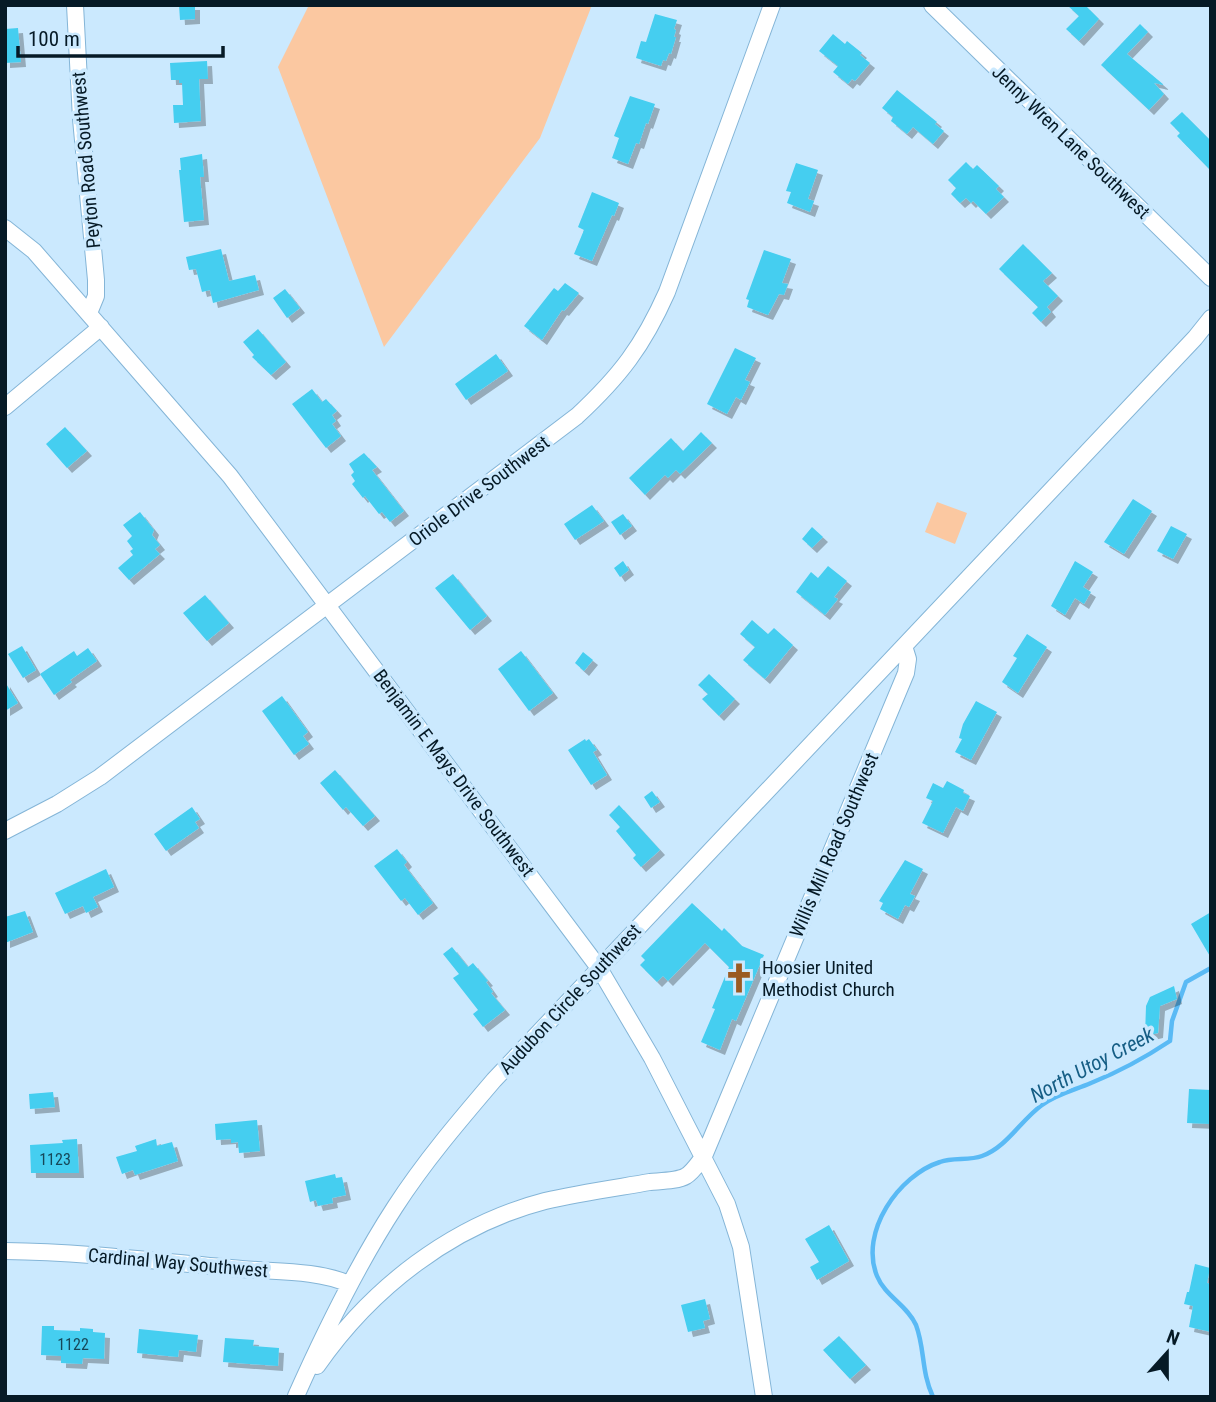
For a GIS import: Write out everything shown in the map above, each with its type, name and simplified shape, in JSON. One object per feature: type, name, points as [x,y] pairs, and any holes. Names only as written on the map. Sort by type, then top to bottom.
[{"type":"street","name":"Peyton Road Southwest","points":[[75,5],[81,119],[96,280],[96,296],[89,313]]},
{"type":"street","name":"Oriole Drive Southwest","points":[[5,831],[57,804],[100,777],[577,416],[611,384],[636,352],[667,292],[772,5]]},
{"type":"street","name":"Jenny Wren Lane Southwest","points":[[932,5],[1211,278]]},
{"type":"street","name":"Benjamin E Mays Drive Southwest","points":[[5,228],[34,251],[230,476],[599,968],[652,1058],[727,1204],[741,1247],[764,1397]]},
{"type":"street","points":[[904,646],[1211,318]]},
{"type":"street","points":[[5,407],[101,327]]},
{"type":"street","name":"Audubon Circle Southwest","points":[[296,1397],[349,1284],[395,1206],[449,1133],[494,1080],[904,646]]},
{"type":"street","name":"Willis Mill Road Southwest","points":[[296,1397],[332,1345],[369,1303],[410,1267],[457,1237],[499,1217],[542,1202],[686,1177],[704,1156],[906,673],[908,659],[904,646]]},
{"type":"street","name":"Cardinal Way Southwest","points":[[5,1251],[53,1251],[277,1272],[335,1278],[349,1284]]},
{"type":"shaded area","points":[[309,5],[592,5],[540,138],[384,347],[278,67]]},
{"type":"shaded area","points":[[937,502],[967,513],[955,544],[925,532]]},
{"type":"building","points":[[179,5],[195,5],[195,19],[180,20]]},
{"type":"building","points":[[1067,5],[1085,5],[1099,19],[1079,41],[1066,29],[1079,16]]},
{"type":"building","points":[[655,14],[677,20],[671,54],[669,53],[666,61],[663,60],[661,66],[636,58],[641,41],[646,42]]},
{"type":"building","points":[[1140,24],[1148,32],[1127,54],[1164,85],[1154,83],[1164,94],[1149,110],[1101,65]]},
{"type":"building","points":[[18,28],[21,62],[5,63],[5,29]]},
{"type":"building","points":[[833,34],[845,44],[847,41],[870,63],[855,81],[852,79],[848,84],[833,72],[838,66],[819,51]]},
{"type":"building","points":[[207,61],[208,79],[199,79],[201,121],[174,123],[173,105],[183,105],[182,83],[179,83],[179,80],[171,80],[170,63]]},
{"type":"building","points":[[897,90],[937,122],[935,124],[944,131],[933,144],[913,127],[907,134],[891,121],[893,117],[882,108]]},
{"type":"building","points":[[630,96],[655,104],[628,164],[612,158],[619,138],[614,136]]},
{"type":"building","points":[[1182,112],[1211,141],[1211,171],[1177,136],[1180,133],[1170,123]]},
{"type":"building","points":[[202,154],[204,177],[200,177],[204,220],[184,222],[180,158]]},
{"type":"building","points":[[966,162],[973,169],[977,165],[999,186],[996,189],[1004,197],[986,214],[973,201],[971,203],[966,198],[960,203],[951,194],[956,188],[948,180]]},
{"type":"building","points":[[796,163],[818,170],[808,199],[814,201],[810,212],[787,203],[791,192],[786,191]]},
{"type":"building","points":[[592,192],[619,203],[592,261],[574,254],[584,230],[578,227]]},
{"type":"building","points":[[1023,244],[1052,273],[1043,281],[1058,296],[1047,307],[1051,312],[1041,322],[1032,313],[1038,307],[999,269]]},
{"type":"building","points":[[221,249],[229,281],[255,275],[259,290],[213,303],[210,290],[202,292],[196,269],[189,270],[186,257]]},
{"type":"building","points":[[764,250],[791,259],[782,283],[788,284],[784,295],[779,294],[768,315],[747,307],[749,300],[746,299]]},
{"type":"building","points":[[565,283],[579,293],[564,311],[562,310],[542,340],[524,326],[554,288],[558,291]]},
{"type":"building","points":[[285,289],[300,308],[287,318],[273,298]]},
{"type":"building","points":[[258,329],[286,362],[271,375],[252,357],[254,355],[243,342]]},
{"type":"building","points":[[735,348],[756,358],[745,380],[750,382],[741,400],[736,397],[727,414],[707,404]]},
{"type":"building","points":[[496,354],[508,371],[466,400],[455,384]]},
{"type":"building","points":[[312,389],[322,402],[326,399],[337,411],[332,415],[336,421],[332,424],[341,436],[326,448],[292,404]]},
{"type":"building","points":[[65,427],[87,451],[67,468],[46,444]]},
{"type":"building","points":[[701,432],[712,443],[680,474],[676,470],[668,478],[665,475],[645,495],[629,478],[671,438],[683,451]]},
{"type":"building","points":[[364,453],[377,467],[372,470],[404,511],[390,522],[382,512],[379,514],[365,496],[363,498],[352,484],[355,481],[351,475],[354,472],[349,464]]},
{"type":"building","points":[[1133,499],[1152,511],[1124,554],[1104,542]]},
{"type":"building","points":[[592,505],[604,521],[575,540],[564,524]]},
{"type":"building","points":[[140,512],[154,530],[152,535],[160,545],[155,549],[160,554],[129,580],[118,568],[133,555],[130,551],[133,549],[127,541],[132,536],[123,525]]},
{"type":"building","points":[[623,514],[632,526],[620,535],[611,522]]},
{"type":"building","points":[[1171,526],[1187,534],[1173,559],[1157,551]]},
{"type":"building","points":[[812,527],[823,537],[812,548],[802,539]]},
{"type":"building","points":[[623,561],[629,570],[620,577],[614,568]]},
{"type":"building","points":[[1075,561],[1093,572],[1083,587],[1091,592],[1084,604],[1075,598],[1065,615],[1051,606]]},
{"type":"building","points":[[828,566],[847,581],[834,597],[838,599],[825,615],[796,592],[811,572],[818,578]]},
{"type":"building","points":[[453,574],[487,616],[470,630],[435,588]]},
{"type":"building","points":[[205,595],[229,623],[207,641],[183,613]]},
{"type":"building","points":[[752,620],[768,634],[774,628],[793,645],[765,679],[743,660],[755,647],[740,634]]},
{"type":"building","points":[[1027,634],[1047,647],[1018,693],[1002,682],[1017,658],[1013,656]]},
{"type":"building","points":[[22,646],[36,670],[23,678],[8,654]]},
{"type":"building","points":[[88,648],[97,661],[54,695],[40,674],[74,651],[77,656]]},
{"type":"building","points":[[521,651],[553,693],[529,711],[498,669]]},
{"type":"building","points":[[583,652],[593,660],[584,671],[575,663]]},
{"type":"building","points":[[709,674],[735,699],[719,716],[702,699],[708,694],[698,685]]},
{"type":"building","points":[[5,682],[18,703],[5,711]]},
{"type":"building","points":[[282,696],[308,732],[303,736],[309,744],[294,755],[262,711]]},
{"type":"building","points":[[976,701],[997,712],[971,760],[955,752],[962,739],[959,738],[963,724]]},
{"type":"building","points":[[589,739],[597,750],[593,752],[607,775],[591,785],[568,750]]},
{"type":"building","points":[[335,770],[375,816],[363,826],[346,807],[343,810],[320,783]]},
{"type":"building","points":[[947,781],[970,796],[963,811],[956,807],[943,833],[922,823],[933,801],[926,798],[933,783],[943,788]]},
{"type":"building","points":[[652,791],[660,802],[651,808],[644,797]]},
{"type":"building","points":[[619,805],[660,850],[641,867],[633,858],[636,855],[616,831],[620,827],[609,815]]},
{"type":"building","points":[[192,807],[200,819],[195,822],[199,828],[166,851],[154,834]]},
{"type":"building","points":[[397,849],[407,862],[404,865],[433,903],[418,915],[405,898],[401,901],[374,866]]},
{"type":"building","points":[[905,860],[923,869],[910,894],[915,896],[909,907],[905,905],[898,919],[880,909],[883,903],[879,901]]},
{"type":"building","points":[[106,869],[114,887],[93,897],[98,907],[86,913],[83,906],[65,914],[55,893]]},
{"type":"building","name":"Hoosier United Methodist Church","points":[[692,903],[742,946],[764,955],[736,1021],[732,1019],[720,1050],[701,1042],[729,967],[705,943],[668,981],[663,976],[657,982],[640,965],[645,960],[641,956]]},
{"type":"building","points":[[25,911],[33,932],[5,943],[5,917]]},
{"type":"building","points":[[1211,912],[1211,958],[1191,924]]},
{"type":"building","points":[[452,947],[468,967],[473,963],[488,981],[486,982],[493,992],[491,993],[505,1010],[483,1027],[473,1014],[478,1010],[453,978],[459,974],[443,954]]},
{"type":"building","points":[[1174,986],[1177,999],[1160,1006],[1158,1033],[1145,1036],[1146,1006],[1150,997]]},
{"type":"building","points":[[1189,1089],[1211,1090],[1211,1124],[1187,1123]]},
{"type":"building","points":[[53,1092],[55,1107],[30,1109],[29,1094]]},
{"type":"building","points":[[257,1120],[260,1151],[239,1153],[238,1142],[231,1143],[231,1139],[216,1140],[215,1124]]},
{"type":"building","points":[[77,1139],[79,1173],[31,1173],[30,1145],[63,1143],[62,1140]]},
{"type":"building","points":[[156,1139],[157,1146],[172,1142],[178,1161],[135,1175],[133,1170],[122,1174],[116,1157],[137,1151],[135,1146]]},
{"type":"building","points":[[335,1174],[336,1178],[342,1177],[346,1195],[332,1198],[333,1203],[318,1206],[316,1200],[310,1202],[305,1181]]},
{"type":"building","points":[[829,1225],[849,1261],[817,1280],[810,1267],[819,1262],[805,1239]]},
{"type":"building","points":[[1195,1264],[1210,1268],[1207,1283],[1211,1284],[1211,1332],[1189,1327],[1193,1306],[1184,1304]]},
{"type":"building","points":[[705,1299],[710,1319],[703,1321],[705,1328],[688,1332],[681,1305]]},
{"type":"building","points":[[42,1326],[54,1326],[54,1330],[93,1329],[93,1332],[105,1333],[104,1359],[83,1358],[82,1364],[61,1363],[61,1356],[41,1355]]},
{"type":"building","points":[[139,1329],[198,1335],[196,1352],[179,1350],[178,1357],[137,1353]]},
{"type":"building","points":[[839,1336],[866,1365],[850,1379],[823,1350]]},
{"type":"building","points":[[225,1338],[254,1340],[253,1346],[279,1348],[278,1366],[223,1362]]},
{"type":"waterway","name":"North Utoy Creek","points":[[933,1397],[916,1325],[877,1276],[873,1241],[886,1207],[910,1179],[925,1169],[940,1162],[977,1157],[991,1152],[1047,1101],[1122,1069],[1170,1041],[1172,1021],[1186,982],[1211,968]]},
{"type":"place","name":"Hoosier United Methodist Church","points":[[739,978]]}]
